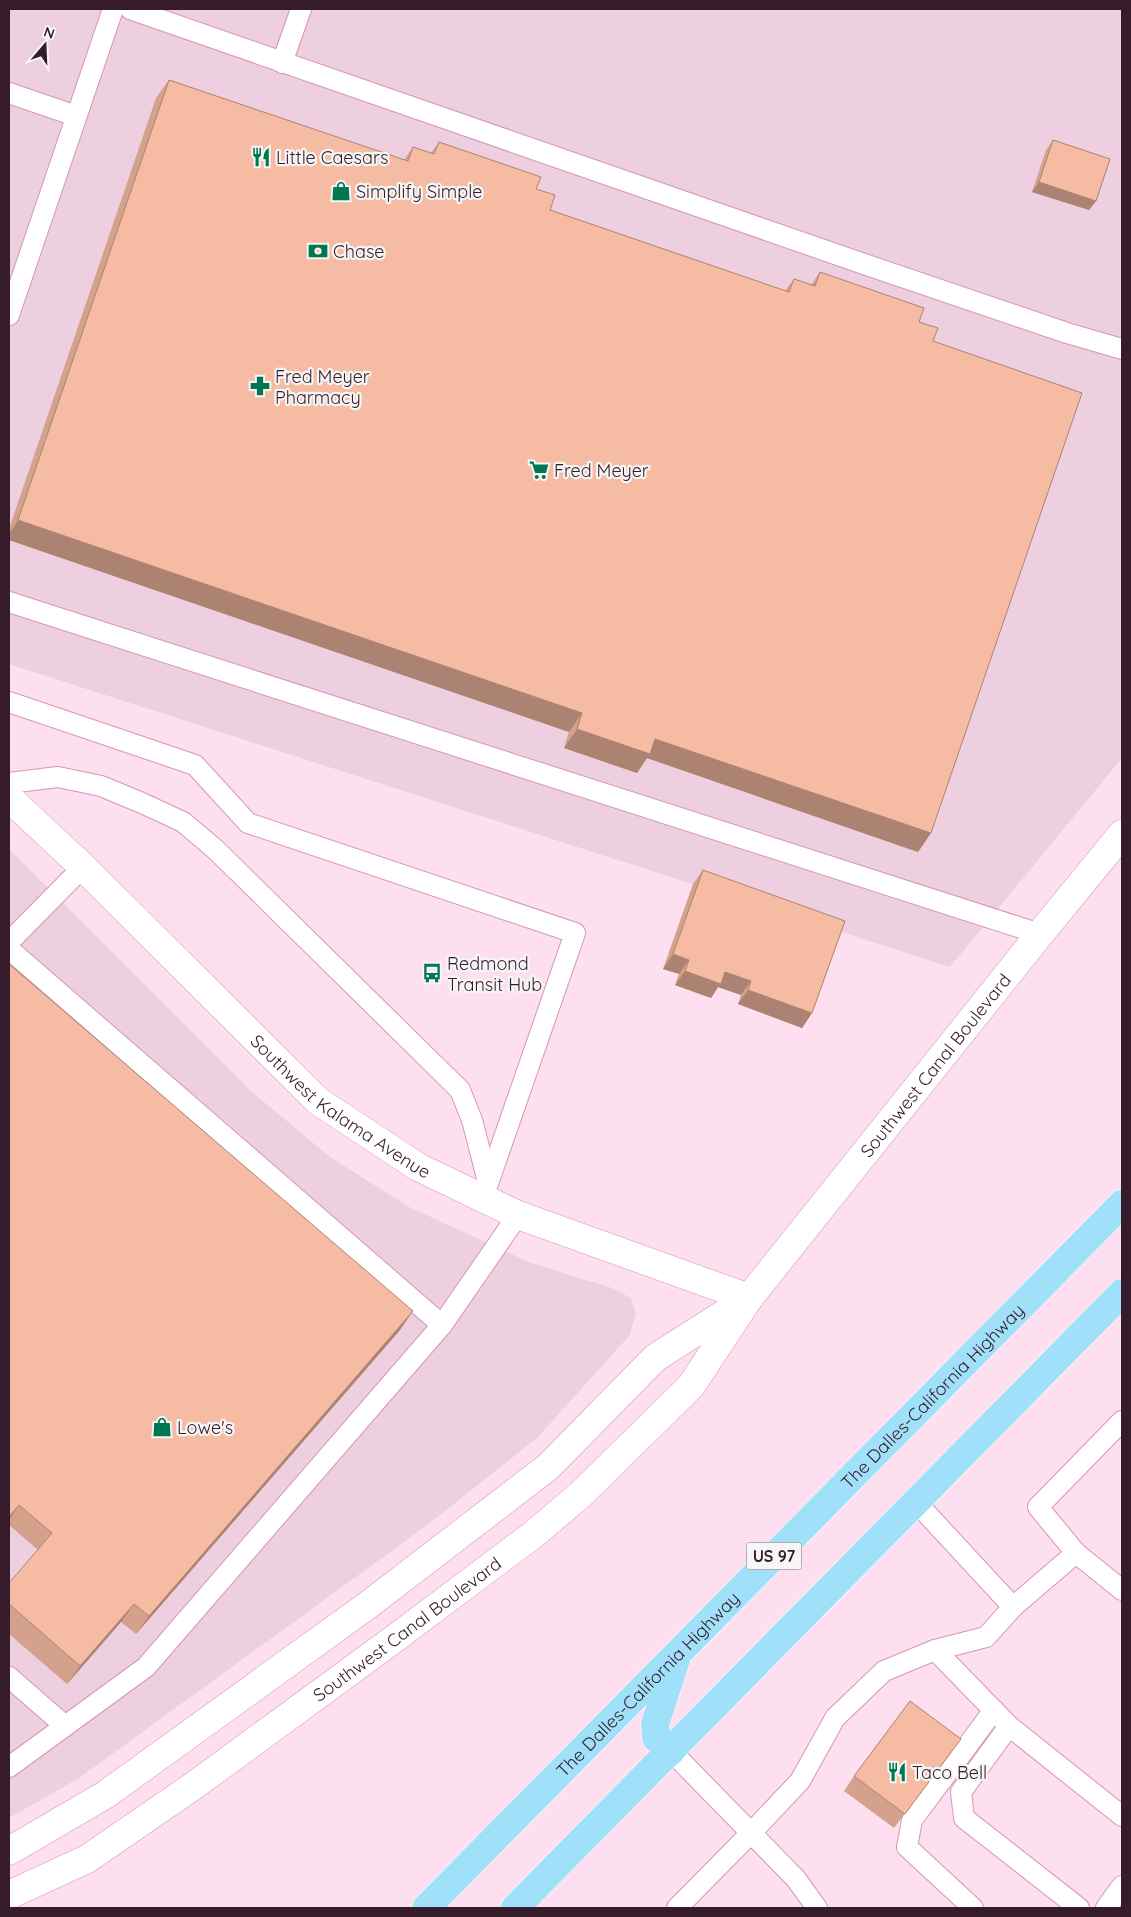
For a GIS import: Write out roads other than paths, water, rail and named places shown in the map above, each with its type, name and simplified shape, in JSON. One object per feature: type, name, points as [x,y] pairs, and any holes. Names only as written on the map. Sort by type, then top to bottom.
[{"type":"highway","name":"The Dalles-California Highway","points":[[426,1908],[1122,1204]]},
{"type":"highway","points":[[514,1908],[671,1752],[915,1501],[1122,1293]]},
{"type":"highway","points":[[671,1752],[656,1738],[655,1724],[678,1654]]},
{"type":"main road","name":"Southwest Kalama Avenue","points":[[9,798],[83,867],[318,1101],[418,1167],[486,1190],[518,1215],[749,1298]]},
{"type":"main road","name":"Southwest Canal Boulevard","points":[[9,1895],[87,1859],[184,1792],[534,1534],[580,1495],[691,1386],[749,1298],[1122,834]]},
{"type":"main road","name":"Southwest Canal Boulevard","points":[[9,1851],[105,1795],[368,1605],[548,1467],[655,1358],[749,1298]]},
{"type":"lane","points":[[9,315],[113,9]]},
{"type":"lane","points":[[130,9],[864,264],[1067,333],[1122,349]]},
{"type":"lane","points":[[282,62],[301,9]]},
{"type":"lane","points":[[9,93],[76,116]]},
{"type":"lane","points":[[9,602],[1040,934]]},
{"type":"lane","points":[[9,702],[194,765],[248,823],[575,933],[486,1190]]},
{"type":"lane","points":[[9,782],[58,778],[101,786],[183,822],[215,849],[460,1090],[472,1120],[486,1190]]},
{"type":"lane","points":[[9,942],[83,867]]},
{"type":"lane","points":[[9,949],[442,1325]]},
{"type":"lane","points":[[9,1767],[146,1667],[442,1325],[518,1215]]},
{"type":"lane","points":[[1122,1421],[1038,1507],[1076,1553],[1122,1590]]},
{"type":"lane","points":[[915,1501],[1013,1607]]},
{"type":"lane","points":[[677,1908],[800,1781],[835,1718],[884,1671],[935,1650],[986,1637],[1013,1607],[1076,1553]]},
{"type":"lane","points":[[935,1650],[1009,1726],[1122,1816]]},
{"type":"lane","points":[[9,1676],[65,1726]]},
{"type":"lane","points":[[973,1908],[907,1847],[912,1820],[994,1710]]},
{"type":"lane","points":[[1009,1726],[961,1792],[964,1818],[1079,1908]]},
{"type":"lane","points":[[671,1752],[796,1879],[817,1908]]},
{"type":"lane","points":[[1106,1908],[1122,1886]]},
{"type":"place","name":"Little Caesars","points":[[261,157]]},
{"type":"place","name":"Simplify Simple","points":[[341,191]]},
{"type":"place","name":"Chase","points":[[318,251]]},
{"type":"place","name":"Fred Meyer Pharmacy","points":[[260,386]]},
{"type":"place","name":"Fred Meyer","points":[[539,470]]},
{"type":"place","name":"Redmond Transit Hub","points":[[432,973]]},
{"type":"place","name":"Lowe's","points":[[162,1427]]},
{"type":"place","name":"Taco Bell","points":[[897,1772]]}]
